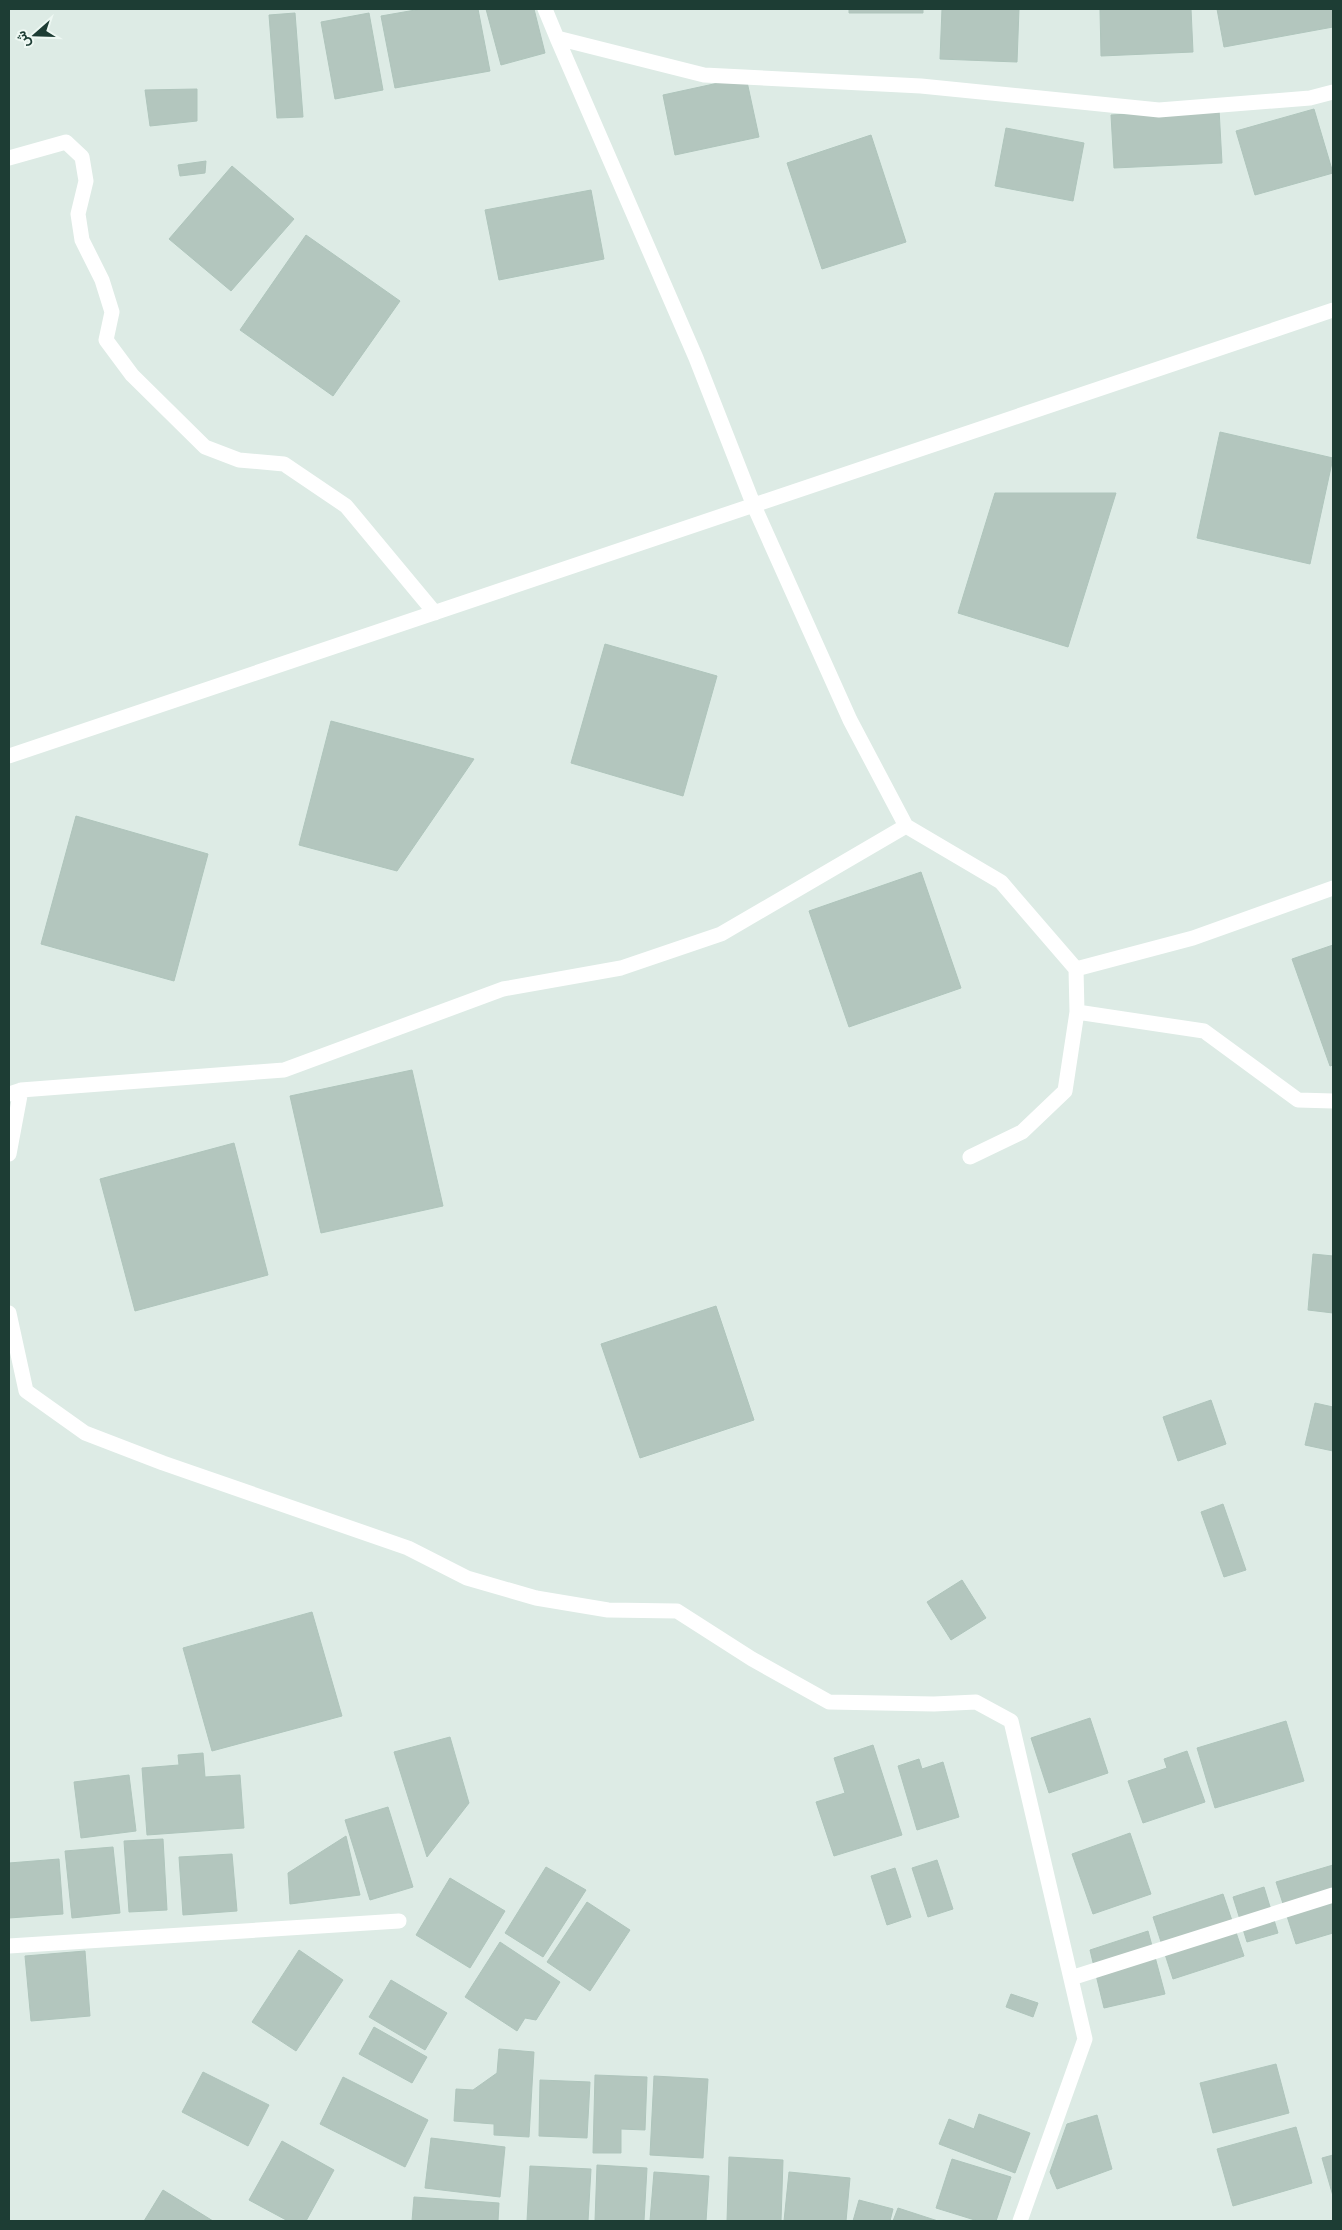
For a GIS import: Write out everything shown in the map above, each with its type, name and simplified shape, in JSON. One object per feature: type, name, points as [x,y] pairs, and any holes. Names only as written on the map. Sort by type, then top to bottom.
[{"type":"street","points":[[545,9],[696,358],[754,506],[850,720],[906,826],[1002,882],[1076,969],[1077,1012],[1065,1091],[1022,1132],[970,1157]]},
{"type":"street","points":[[557,38],[704,75],[921,86],[1159,110],[1310,98],[1333,92]]},
{"type":"street","points":[[9,158],[66,142],[82,157],[86,181],[78,214],[82,240],[102,280],[112,312],[106,340],[132,374],[205,447],[239,460],[284,464],[346,506],[435,613]]},
{"type":"street","points":[[9,756],[1333,310]]},
{"type":"street","points":[[9,1154],[15,1092],[284,1070],[503,989],[621,968],[721,934],[906,826]]},
{"type":"street","points":[[1076,969],[1193,938],[1333,888]]},
{"type":"street","points":[[1077,1012],[1204,1031],[1298,1100],[1333,1100]]},
{"type":"street","points":[[9,1313],[26,1391],[85,1433],[163,1463],[408,1548],[467,1578],[536,1598],[608,1610],[677,1611],[752,1659],[829,1702],[934,1704],[976,1702],[1011,1721],[1085,2040],[1020,2221]]},
{"type":"street","points":[[1071,1978],[1333,1895]]},
{"type":"street","points":[[9,1946],[399,1921]]},
{"type":"building","points":[[421,9],[478,9],[490,71],[395,88],[381,16]]},
{"type":"building","points":[[486,9],[534,9],[545,53],[501,65]]},
{"type":"building","points":[[849,9],[923,9],[923,13],[849,13]]},
{"type":"building","points":[[942,9],[1019,9],[1017,62],[940,59]]},
{"type":"building","points":[[1100,9],[1191,9],[1193,52],[1101,56]]},
{"type":"building","points":[[1217,9],[1333,9],[1333,27],[1224,47]]},
{"type":"building","points":[[295,13],[303,117],[277,118],[269,15]]},
{"type":"building","points":[[369,13],[383,90],[335,99],[321,22]]},
{"type":"building","points":[[746,77],[759,137],[675,155],[663,95]]},
{"type":"building","points":[[197,89],[197,121],[150,126],[145,90]]},
{"type":"building","points":[[1219,109],[1222,163],[1114,168],[1111,115]]},
{"type":"building","points":[[1314,109],[1333,173],[1255,195],[1236,131]]},
{"type":"building","points":[[1006,128],[1084,143],[1073,201],[995,186]]},
{"type":"building","points":[[871,135],[906,242],[822,269],[787,163]]},
{"type":"building","points":[[206,161],[205,173],[180,176],[178,165]]},
{"type":"building","points":[[232,166],[294,219],[231,291],[169,239]]},
{"type":"building","points":[[591,190],[604,259],[499,280],[485,210]]},
{"type":"building","points":[[306,235],[400,301],[333,396],[240,330]]},
{"type":"building","points":[[1220,432],[1333,458],[1310,564],[1197,538]]},
{"type":"building","points":[[995,493],[1116,493],[1068,647],[958,613]]},
{"type":"building","points":[[605,644],[717,676],[683,796],[571,763]]},
{"type":"building","points":[[331,721],[474,759],[397,871],[299,845]]},
{"type":"building","points":[[76,816],[208,854],[174,981],[41,944]]},
{"type":"building","points":[[921,872],[961,988],[849,1027],[809,911]]},
{"type":"building","points":[[1333,945],[1333,1065],[1330,1066],[1292,959]]},
{"type":"building","points":[[412,1070],[443,1206],[321,1233],[290,1096]]},
{"type":"building","points":[[234,1143],[268,1275],[135,1311],[100,1179]]},
{"type":"building","points":[[1313,1254],[1333,1256],[1333,1313],[1308,1310]]},
{"type":"building","points":[[716,1306],[754,1420],[640,1458],[601,1344]]},
{"type":"building","points":[[1211,1400],[1226,1444],[1178,1461],[1163,1417]]},
{"type":"building","points":[[1315,1403],[1333,1407],[1333,1451],[1305,1445]]},
{"type":"building","points":[[1223,1504],[1246,1570],[1224,1577],[1201,1512]]},
{"type":"building","points":[[962,1580],[986,1618],[951,1640],[927,1602]]},
{"type":"building","points":[[312,1612],[342,1716],[212,1751],[183,1648]]},
{"type":"building","points":[[1090,1718],[1108,1773],[1049,1793],[1031,1738]]},
{"type":"building","points":[[1286,1721],[1304,1781],[1215,1808],[1197,1748]]},
{"type":"building","points":[[450,1737],[469,1803],[427,1857],[394,1752]]},
{"type":"building","points":[[873,1745],[902,1835],[834,1856],[816,1802],[845,1793],[834,1758]]},
{"type":"building","points":[[1187,1751],[1205,1802],[1143,1823],[1128,1781],[1167,1768],[1164,1759]]},
{"type":"building","points":[[203,1753],[205,1777],[240,1775],[244,1828],[147,1835],[142,1768],[179,1765],[178,1755]]},
{"type":"building","points":[[919,1759],[922,1769],[943,1762],[959,1817],[917,1830],[898,1766]]},
{"type":"building","points":[[129,1775],[136,1831],[81,1838],[74,1782]]},
{"type":"building","points":[[388,1807],[413,1887],[370,1900],[345,1820]]},
{"type":"building","points":[[1130,1833],[1151,1894],[1093,1914],[1072,1854]]},
{"type":"building","points":[[346,1836],[360,1895],[290,1904],[288,1873]]},
{"type":"building","points":[[163,1839],[167,1910],[129,1912],[124,1841]]},
{"type":"building","points":[[113,1847],[120,1913],[72,1918],[65,1851]]},
{"type":"building","points":[[232,1854],[237,1911],[183,1915],[179,1857]]},
{"type":"building","points":[[59,1859],[63,1914],[9,1918],[9,1863]]},
{"type":"building","points":[[937,1860],[953,1909],[928,1917],[912,1868]]},
{"type":"building","points":[[1333,1865],[1333,1933],[1296,1944],[1276,1882]]},
{"type":"building","points":[[546,1867],[586,1890],[543,1957],[505,1933]]},
{"type":"building","points":[[895,1868],[911,1917],[887,1925],[871,1876]]},
{"type":"building","points":[[450,1878],[505,1911],[470,1968],[416,1935]]},
{"type":"building","points":[[1264,1887],[1278,1933],[1247,1942],[1233,1897]]},
{"type":"building","points":[[1223,1894],[1244,1956],[1173,1979],[1153,1917]]},
{"type":"building","points":[[587,1902],[630,1930],[590,1991],[547,1962]]},
{"type":"building","points":[[1148,1931],[1165,1994],[1104,2008],[1090,1950]]},
{"type":"building","points":[[500,1942],[560,1982],[536,2020],[525,2018],[517,2031],[465,1997]]},
{"type":"building","points":[[299,1950],[343,1980],[296,2051],[252,2022]]},
{"type":"building","points":[[85,1951],[90,2016],[31,2021],[25,1956]]},
{"type":"building","points":[[391,1980],[447,2013],[425,2050],[369,2017]]},
{"type":"building","points":[[1011,1994],[1038,2003],[1033,2017],[1006,2007]]},
{"type":"building","points":[[374,2027],[427,2057],[412,2083],[359,2054]]},
{"type":"building","points":[[499,2049],[534,2052],[529,2137],[494,2135],[494,2124],[454,2121],[456,2089],[473,2090],[497,2073]]},
{"type":"building","points":[[1276,2064],[1289,2113],[1213,2133],[1200,2083]]},
{"type":"building","points":[[203,2072],[269,2105],[248,2146],[182,2112]]},
{"type":"building","points":[[595,2075],[647,2077],[645,2130],[621,2129],[621,2153],[593,2153]]},
{"type":"building","points":[[654,2076],[708,2079],[703,2158],[650,2155]]},
{"type":"building","points":[[343,2077],[428,2120],[405,2167],[320,2124]]},
{"type":"building","points":[[540,2080],[590,2082],[587,2138],[539,2136]]},
{"type":"building","points":[[979,2114],[1030,2133],[1015,2173],[939,2144],[949,2119],[974,2129]]},
{"type":"building","points":[[1097,2115],[1112,2169],[1057,2189],[1050,2172],[1067,2124]]},
{"type":"building","points":[[1296,2127],[1312,2183],[1233,2206],[1217,2149]]},
{"type":"building","points":[[431,2138],[505,2147],[500,2197],[425,2188]]},
{"type":"building","points":[[282,2141],[334,2170],[306,2221],[288,2221],[249,2200]]},
{"type":"building","points":[[1333,2155],[1333,2196],[1322,2158]]},
{"type":"building","points":[[729,2157],[783,2160],[781,2221],[727,2221]]},
{"type":"building","points":[[952,2159],[1011,2177],[996,2221],[978,2221],[936,2208]]},
{"type":"building","points":[[597,2165],[647,2168],[644,2221],[595,2221]]},
{"type":"building","points":[[530,2166],[591,2169],[588,2221],[527,2221]]},
{"type":"building","points":[[654,2172],[709,2176],[706,2221],[650,2221]]},
{"type":"building","points":[[789,2172],[850,2178],[846,2221],[784,2221]]},
{"type":"building","points":[[163,2190],[213,2221],[144,2221]]},
{"type":"building","points":[[414,2197],[499,2203],[498,2221],[412,2221]]},
{"type":"building","points":[[859,2200],[893,2209],[890,2221],[853,2221]]},
{"type":"building","points":[[898,2208],[938,2221],[893,2221]]}]
